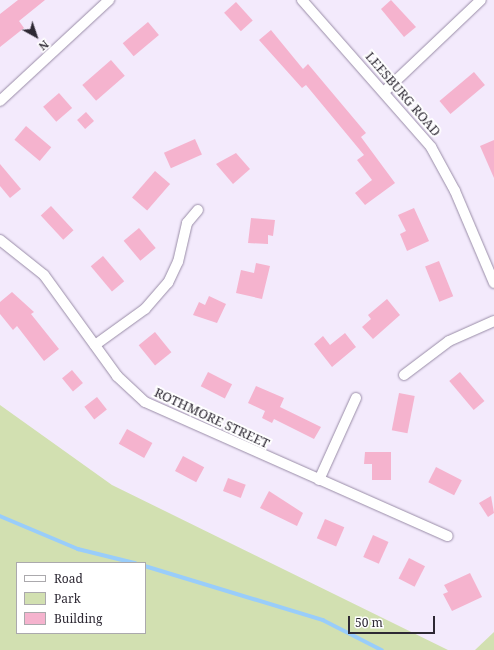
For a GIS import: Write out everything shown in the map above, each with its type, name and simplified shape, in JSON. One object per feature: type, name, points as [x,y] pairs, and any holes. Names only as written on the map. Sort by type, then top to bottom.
[{"type":"street","points":[[0,101],[109,0]]},
{"type":"street","name":"LEESBURG ROAD","points":[[302,0],[385,91],[440,162],[494,283]]},
{"type":"street","points":[[385,91],[482,0]]},
{"type":"street","points":[[95,344],[145,309],[168,283],[178,262],[187,223],[198,210]]},
{"type":"street","name":"ROTHMORE STREET","points":[[0,240],[44,275],[117,376],[145,402],[448,536]]},
{"type":"street","points":[[404,375],[449,341],[494,321]]},
{"type":"street","points":[[319,480],[356,398]]},
{"type":"green space","points":[[0,405],[112,485],[448,650],[0,650]]},
{"type":"green space","points":[[494,632],[494,650],[475,650]]},
{"type":"building","points":[[18,0],[45,0],[19,21],[24,28],[0,47],[0,14]]},
{"type":"building","points":[[391,0],[416,27],[404,37],[381,9]]},
{"type":"building","points":[[236,2],[253,21],[241,31],[224,13]]},
{"type":"building","points":[[148,22],[159,35],[134,56],[123,43]]},
{"type":"building","points":[[271,30],[303,69],[308,64],[366,133],[361,137],[395,183],[365,205],[355,193],[372,180],[357,160],[364,155],[306,85],[302,88],[259,40]]},
{"type":"building","points":[[111,60],[125,76],[96,101],[82,85]]},
{"type":"building","points":[[474,72],[485,85],[450,114],[440,101]]},
{"type":"building","points":[[59,93],[72,108],[56,122],[43,107]]},
{"type":"building","points":[[86,112],[94,121],[85,129],[77,120]]},
{"type":"building","points":[[26,126],[51,147],[40,161],[14,140]]},
{"type":"building","points":[[195,139],[202,155],[171,168],[164,153]]},
{"type":"building","points":[[494,140],[494,178],[480,146]]},
{"type":"building","points":[[236,153],[250,169],[233,184],[216,164]]},
{"type":"building","points":[[0,164],[21,189],[10,198],[0,186]]},
{"type":"building","points":[[155,171],[170,184],[147,211],[132,197]]},
{"type":"building","points":[[51,206],[74,230],[63,240],[41,216]]},
{"type":"building","points":[[414,208],[429,241],[407,251],[400,234],[406,231],[398,215]]},
{"type":"building","points":[[251,218],[275,220],[273,236],[268,235],[268,244],[248,243]]},
{"type":"building","points":[[139,228],[156,248],[140,261],[124,241]]},
{"type":"building","points":[[103,256],[124,281],[112,292],[91,266]]},
{"type":"building","points":[[439,261],[453,296],[439,302],[425,267]]},
{"type":"building","points":[[256,263],[270,266],[262,299],[236,293],[241,270],[254,273]]},
{"type":"building","points":[[12,292],[34,312],[31,314],[59,349],[44,361],[17,326],[13,330],[0,314],[0,302]]},
{"type":"building","points":[[209,296],[226,304],[217,323],[193,315],[199,302],[205,305]]},
{"type":"building","points":[[387,299],[400,315],[373,339],[362,327],[371,319],[368,315]]},
{"type":"building","points":[[155,332],[171,352],[155,365],[139,345]]},
{"type":"building","points":[[345,333],[356,347],[332,367],[314,344],[323,336],[330,345]]},
{"type":"building","points":[[72,370],[83,383],[73,391],[62,378]]},
{"type":"building","points":[[208,372],[232,384],[225,399],[201,386]]},
{"type":"building","points":[[460,372],[484,401],[474,410],[449,381]]},
{"type":"building","points":[[256,386],[284,398],[280,407],[321,427],[314,439],[274,419],[272,423],[262,418],[265,411],[248,403]]},
{"type":"building","points":[[399,393],[415,396],[407,433],[392,430]]},
{"type":"building","points":[[97,397],[107,410],[94,419],[84,407]]},
{"type":"building","points":[[127,429],[152,443],[144,458],[119,444]]},
{"type":"building","points":[[365,452],[391,452],[391,480],[372,480],[372,464],[364,464]]},
{"type":"building","points":[[183,456],[204,467],[196,482],[175,471]]},
{"type":"building","points":[[436,467],[462,480],[454,495],[428,482]]},
{"type":"building","points":[[228,478],[246,485],[241,498],[223,491]]},
{"type":"building","points":[[269,491],[303,513],[297,526],[260,508]]},
{"type":"building","points":[[491,496],[494,513],[488,517],[479,503]]},
{"type":"building","points":[[325,519],[344,527],[336,547],[317,538]]},
{"type":"building","points":[[373,535],[389,542],[379,564],[363,557]]},
{"type":"building","points":[[409,558],[425,566],[415,587],[399,578]]},
{"type":"building","points":[[470,573],[482,597],[452,611],[443,594],[448,592],[444,585]]},
{"type":"waterway","points":[[0,516],[78,549],[131,562]]},
{"type":"waterway","points":[[146,566],[323,620],[382,650]]}]
